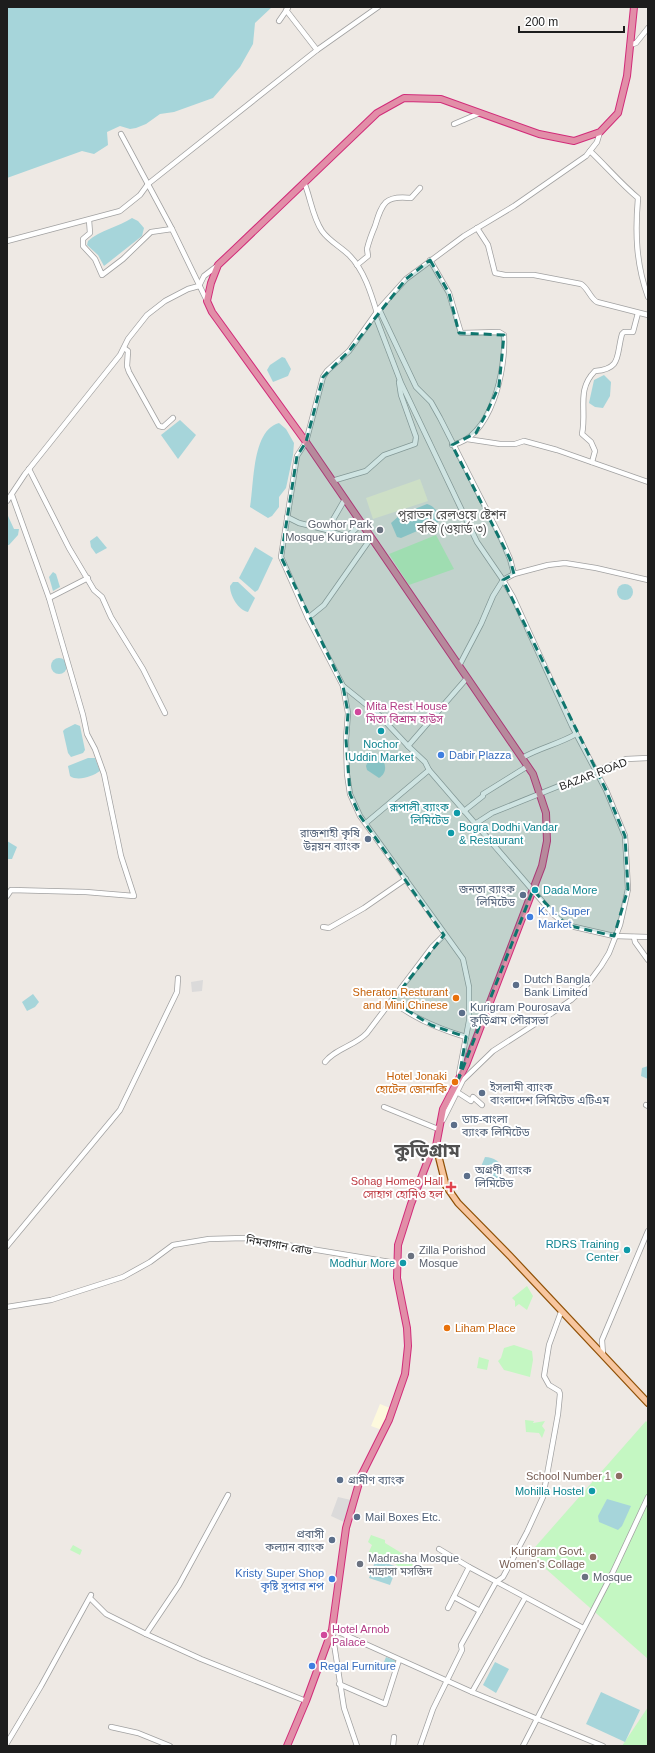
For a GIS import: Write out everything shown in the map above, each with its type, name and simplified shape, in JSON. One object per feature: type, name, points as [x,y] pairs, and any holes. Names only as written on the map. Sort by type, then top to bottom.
[{"type":"highway","points":[[287,1746],[306,1701],[332,1630],[349,1513],[361,1476],[389,1420],[405,1374],[408,1346],[407,1328],[397,1278],[396,1263],[398,1246],[411,1204],[430,1155],[436,1146],[443,1109],[466,1065],[542,866],[546,841],[546,813],[533,774],[528,766],[306,442],[256,374],[207,301],[211,283],[218,265],[377,113],[404,98],[441,99],[539,134],[574,141],[600,132],[618,112],[627,76],[634,7]]},
{"type":"main road","points":[[436,1146],[446,1186],[458,1203],[648,1403]]},
{"type":"street","points":[[7,241],[120,211],[140,195],[148,184],[317,50],[378,7]]},
{"type":"street","points":[[279,21],[287,8],[317,50]]},
{"type":"street","points":[[630,45],[636,43],[648,28]]},
{"type":"street","points":[[454,124],[480,113]]},
{"type":"street","points":[[459,1078],[469,1021],[469,987],[463,959],[444,935],[406,879],[360,816],[350,794],[347,774],[346,740],[348,714],[343,686],[308,618],[281,557],[297,456],[306,442],[323,377],[327,371],[349,351],[377,312],[406,279],[430,260],[477,228],[572,166],[590,151],[597,142],[600,132]]},
{"type":"street","points":[[121,134],[172,228],[207,301]]},
{"type":"street","points":[[590,151],[618,177],[626,189],[638,198],[635,236],[637,260],[648,296]]},
{"type":"street","points":[[304,182],[310,196],[313,214],[323,233],[349,255],[357,265],[371,295],[398,376],[477,542],[503,580],[576,734],[606,790],[625,836],[628,889],[620,925],[601,966],[581,990],[552,1014],[493,1052],[464,1080],[438,1129],[384,1107]]},
{"type":"street","points":[[357,265],[368,256],[367,249],[381,206],[392,198],[411,198],[420,188]]},
{"type":"street","points":[[89,220],[90,233],[83,239],[83,246],[95,260],[102,275],[123,259],[152,232],[172,228]]},
{"type":"street","points":[[477,228],[488,245],[495,273],[505,275],[534,275],[581,284],[593,300],[597,302],[648,316]]},
{"type":"street","points":[[430,260],[449,294],[461,333],[499,332],[504,335],[504,361],[499,386],[476,433],[467,439],[452,445]]},
{"type":"street","points":[[7,501],[29,469],[39,459],[124,348],[128,339],[154,309],[188,289],[199,286],[204,276],[218,265]]},
{"type":"street","points":[[377,312],[416,387],[431,402],[500,538],[510,559],[514,574]]},
{"type":"street","points":[[592,462],[595,451],[591,442],[582,434],[584,417],[583,391],[595,371],[610,368],[615,363],[622,334],[624,332],[633,332],[638,313]]},
{"type":"street","points":[[124,348],[128,351],[127,366],[129,372],[159,426],[162,427],[173,418]]},
{"type":"street","points":[[332,481],[366,471],[384,455],[415,444],[416,437],[401,395],[398,376]]},
{"type":"street","points":[[467,439],[508,444],[515,444],[524,441],[592,462],[648,482]]},
{"type":"street","points":[[29,469],[69,548],[94,590],[102,597],[114,623],[143,669],[165,713]]},
{"type":"street","points":[[7,896],[9,890],[102,892],[134,896],[122,856],[104,774],[95,749],[87,734],[83,715],[49,598],[12,495]]},
{"type":"street","points":[[327,530],[345,499]]},
{"type":"street","points":[[287,517],[299,523],[347,537],[361,524]]},
{"type":"street","points":[[308,618],[324,605],[371,538]]},
{"type":"street","points":[[459,666],[481,624],[493,596],[503,580],[514,574],[548,565],[565,563],[596,568],[648,580]]},
{"type":"street","points":[[49,598],[88,578]]},
{"type":"street","points":[[408,746],[467,678]]},
{"type":"street","points":[[343,686],[379,715],[425,762],[475,824],[554,915],[566,925],[614,936],[648,937]]},
{"type":"street","points":[[522,758],[534,751],[562,742],[576,734]]},
{"type":"street","name":"BAZAR ROAD","points":[[475,824],[492,813],[626,759],[648,758]]},
{"type":"street","points":[[464,811],[483,796],[483,794],[528,766]]},
{"type":"street","points":[[366,823],[430,770]]},
{"type":"street","points":[[323,927],[329,928],[364,908],[406,879]]},
{"type":"street","points":[[325,1062],[334,1052],[361,1039],[392,1001],[432,947],[444,935]]},
{"type":"street","points":[[634,937],[635,942],[648,960]]},
{"type":"street","points":[[7,1246],[120,1110],[177,992],[178,978]]},
{"type":"street","points":[[392,1001],[402,1009],[431,1025],[466,1037]]},
{"type":"street","points":[[457,1092],[471,1101],[473,1097],[482,1105]]},
{"type":"street","points":[[603,1355],[602,1340],[648,1231]]},
{"type":"street","name":"নিমবাগান রোড","points":[[7,1307],[51,1300],[123,1277],[150,1262],[173,1246],[209,1239],[244,1238],[396,1263]]},
{"type":"street","points":[[420,1746],[433,1708],[462,1650],[461,1645],[496,1582],[503,1577],[527,1532],[546,1487],[560,1394],[557,1389],[549,1385],[544,1376],[549,1345],[561,1312]]},
{"type":"street","points":[[593,1345],[602,1340]]},
{"type":"street","points":[[146,1634],[179,1585],[228,1495]]},
{"type":"street","points":[[523,1746],[536,1718],[613,1572],[648,1497]]},
{"type":"street","points":[[439,1549],[525,1598],[583,1628]]},
{"type":"street","points":[[448,1608],[469,1567]]},
{"type":"street","points":[[455,1594],[480,1611]]},
{"type":"street","points":[[7,1743],[41,1686],[90,1597],[106,1614],[146,1634],[201,1659],[306,1701]]},
{"type":"street","points":[[472,1692],[525,1598]]},
{"type":"street","points":[[332,1630],[448,1680],[472,1692],[603,1746]]},
{"type":"street","points":[[332,1630],[339,1684],[346,1715],[357,1746]]},
{"type":"street","points":[[339,1684],[385,1704],[399,1660]]},
{"type":"street","points":[[111,1727],[138,1733],[170,1746]]},
{"type":"street","points":[[393,1746],[394,1737]]},
{"type":"highlighted area","points":[[430,260],[449,293],[459,333],[504,335],[499,386],[487,412],[476,433],[452,445],[510,559],[514,574],[503,580],[606,790],[625,836],[628,889],[614,936],[566,925],[533,890],[459,1078],[466,1037],[431,1025],[392,1001],[444,935],[360,816],[350,794],[346,740],[348,713],[343,686],[281,557],[297,456],[306,442],[323,377],[349,351],[406,279]]},
{"type":"shaded area","points":[[420,479],[428,501],[373,519],[366,498]]},
{"type":"shaded area","points":[[203,980],[202,991],[192,992],[191,982]]},
{"type":"shaded area","points":[[380,1404],[390,1408],[382,1430],[371,1426]]},
{"type":"shaded area","points":[[338,1497],[351,1500],[344,1522],[331,1516]]},
{"type":"green space","points":[[436,535],[454,569],[409,585],[389,554]]},
{"type":"green space","points":[[527,1286],[533,1296],[527,1310],[519,1304],[515,1307],[515,1301],[512,1298]]},
{"type":"green space","points":[[514,1345],[532,1351],[533,1360],[530,1377],[504,1370],[498,1361],[501,1358],[504,1348]]},
{"type":"green space","points":[[479,1357],[489,1360],[487,1370],[477,1368]]},
{"type":"green space","points":[[525,1420],[534,1421],[533,1423],[545,1421],[542,1426],[545,1430],[542,1438],[539,1433],[526,1432]]},
{"type":"green space","points":[[646,1421],[648,1423],[648,1659],[529,1554]]},
{"type":"green space","points":[[371,1535],[385,1540],[385,1543],[403,1554],[417,1558],[412,1564],[415,1568],[411,1575],[395,1564],[396,1560],[390,1563],[368,1554],[372,1545],[368,1542]]},
{"type":"green space","points":[[73,1545],[82,1550],[80,1555],[70,1550]]},
{"type":"green space","points":[[648,1707],[648,1746],[622,1746]]},
{"type":"water","points":[[7,7],[272,7],[255,23],[253,44],[240,67],[213,98],[174,112],[160,114],[146,124],[136,128],[130,129],[120,126],[107,132],[108,145],[94,154],[82,151],[7,178]]},
{"type":"water","points":[[132,218],[138,221],[144,228],[142,236],[104,266],[98,255],[87,245],[88,241],[98,234]]},
{"type":"water","points":[[282,357],[285,358],[291,369],[288,376],[273,382],[267,370],[270,365]]},
{"type":"water","points":[[604,375],[611,382],[610,396],[603,408],[595,407],[589,403],[594,380]]},
{"type":"water","points":[[180,420],[196,435],[178,459],[161,435]]},
{"type":"water","points":[[279,423],[286,429],[294,443],[293,455],[286,488],[279,497],[279,507],[272,516],[268,518],[250,507],[254,472],[259,447],[264,436],[270,428]]},
{"type":"water","points":[[427,504],[432,506],[436,511],[440,518],[438,522],[401,538],[397,537],[391,523],[400,515]]},
{"type":"water","points":[[7,516],[14,529],[19,529],[18,535],[9,545],[7,545]]},
{"type":"water","points":[[97,536],[107,548],[96,554],[91,547],[90,541]]},
{"type":"water","points":[[255,547],[273,558],[258,590],[255,592],[239,578]]},
{"type":"water","points":[[53,572],[56,574],[60,587],[53,591],[49,577]]},
{"type":"water","points":[[233,582],[238,582],[255,598],[248,612],[244,611],[238,606],[233,598],[230,586]]},
{"type":"water","points":[[625,584],[632,589],[633,592],[628,599],[625,600],[618,595],[617,592],[622,585]]},
{"type":"water","points":[[59,658],[66,663],[67,666],[62,673],[59,674],[52,669],[51,666],[56,659]]},
{"type":"water","points":[[75,724],[80,726],[85,750],[83,753],[71,757],[68,753],[63,731]]},
{"type":"water","points":[[376,755],[382,759],[385,766],[384,772],[379,778],[367,770],[366,766],[369,758]]},
{"type":"water","points":[[88,758],[95,758],[100,771],[93,775],[81,778],[73,778],[70,776],[68,766]]},
{"type":"water","points":[[7,841],[17,847],[12,859],[7,859]]},
{"type":"water","points":[[33,994],[39,1002],[35,1007],[27,1011],[22,1002]]},
{"type":"water","points":[[648,1066],[648,1079],[641,1076],[642,1068]]},
{"type":"water","points":[[485,1157],[499,1162],[504,1170],[500,1179],[485,1174],[480,1169]]},
{"type":"water","points":[[607,1499],[631,1506],[622,1526],[618,1530],[599,1522],[598,1516]]},
{"type":"water","points":[[376,1559],[397,1567],[390,1585],[369,1578]]},
{"type":"water","points":[[386,1657],[397,1661],[393,1672],[382,1667]]},
{"type":"water","points":[[495,1662],[509,1669],[496,1693],[483,1685]]},
{"type":"water","points":[[601,1692],[640,1710],[625,1742],[586,1724]]},
{"type":"place","name":"Gowhor Park Mosque Kurigram","points":[[380,530]]},
{"type":"place","name":"Mita Rest House মিতা বিশ্রাম হাউস","points":[[358,712]]},
{"type":"place","name":"Nochor Uddin Market","points":[[381,731]]},
{"type":"place","name":"Dabir Plazza","points":[[441,755]]},
{"type":"place","name":"রূপালী ব্যাংক লিমিটেড","points":[[457,813]]},
{"type":"place","name":"Bogra Dodhi Vandar & Restaurant","points":[[451,833]]},
{"type":"place","name":"রাজশাহী কৃষি উন্নয়ন ব্যাংক","points":[[368,839]]},
{"type":"place","name":"Dada More","points":[[535,890]]},
{"type":"place","name":"জনতা ব্যাংক লিমিটেড","points":[[523,895]]},
{"type":"place","name":"K. I. Super Market","points":[[530,917]]},
{"type":"place","name":"Dutch Bangla Bank Limited","points":[[516,985]]},
{"type":"place","name":"Sheraton Resturant and Mini Chinese","points":[[456,998]]},
{"type":"place","name":"Kurigram Pourosava কুড়িগ্রাম পৌরসভা","points":[[462,1013]]},
{"type":"place","name":"Hotel Jonaki হোটেল জোনাকি","points":[[455,1082]]},
{"type":"place","name":"ইসলামী ব্যাংক বাংলাদেশ লিমিটেড এটিএম","points":[[482,1093]]},
{"type":"place","name":"ডাচ-বাংলা ব্যাংক লিমিটেড","points":[[454,1125]]},
{"type":"place","name":"অগ্রণী ব্যাংক লিমিটেড","points":[[467,1176]]},
{"type":"place","name":"Sohag Homeo Hall সোহাগ হোমিও হল","points":[[451,1187]]},
{"type":"place","name":"RDRS Training Center","points":[[627,1250]]},
{"type":"place","name":"Zilla Porishod Mosque","points":[[411,1256]]},
{"type":"place","name":"Modhur More","points":[[403,1263]]},
{"type":"place","name":"Liham Place","points":[[447,1328]]},
{"type":"place","name":"School Number 1","points":[[619,1476]]},
{"type":"place","name":"গ্রামীণ ব্যাংক","points":[[340,1480]]},
{"type":"place","name":"Mohilla Hostel","points":[[592,1491]]},
{"type":"place","name":"Mail Boxes Etc.","points":[[357,1517]]},
{"type":"place","name":"প্রবাসী কল্যান ব্যাংক","points":[[332,1540]]},
{"type":"place","name":"Kurigram Govt. Women's Collage","points":[[593,1557]]},
{"type":"place","name":"Madrasha Mosque মাদ্রাসা মসজিদ","points":[[360,1564]]},
{"type":"place","name":"Mosque","points":[[585,1577]]},
{"type":"place","name":"Kristy Super Shop কৃষ্টি সুপার শপ","points":[[332,1579]]},
{"type":"place","name":"Hotel Arnob Palace","points":[[324,1635]]},
{"type":"place","name":"Regal Furniture","points":[[312,1666]]},
{"type":"district","name":"পুরাতন রেলওয়ে ষ্টেশন বস্তি (ওয়ার্ড ৩)","points":[[452,522]]},
{"type":"district","name":"কুড়িগ্রাম","points":[[427,1150]]}]
